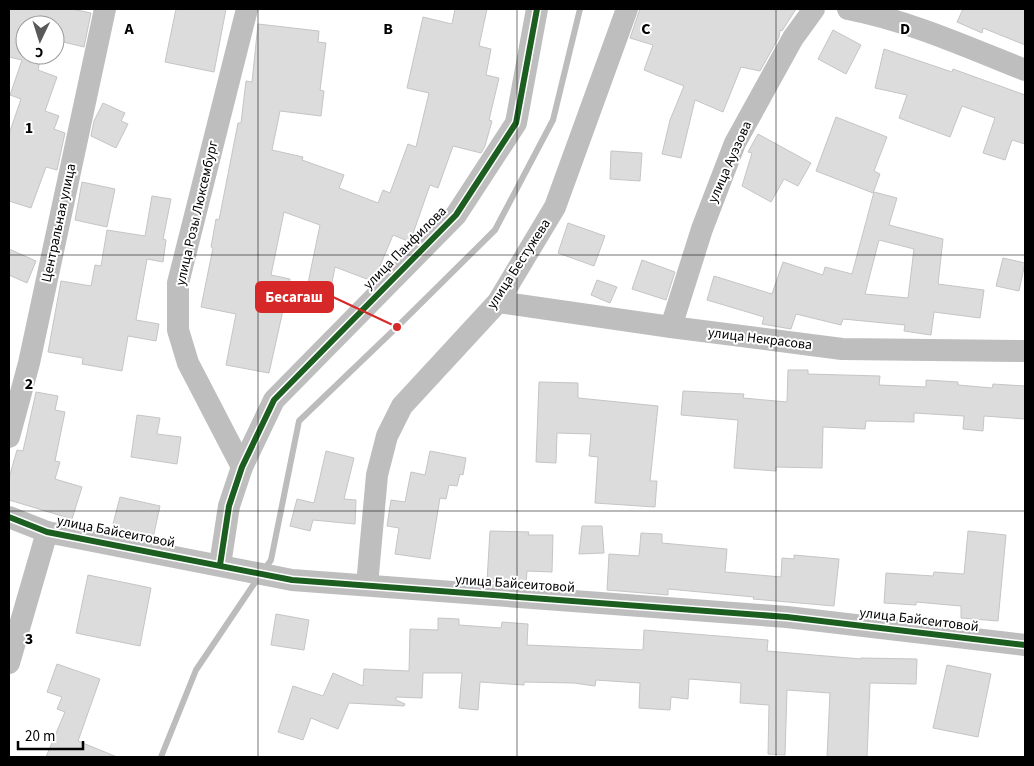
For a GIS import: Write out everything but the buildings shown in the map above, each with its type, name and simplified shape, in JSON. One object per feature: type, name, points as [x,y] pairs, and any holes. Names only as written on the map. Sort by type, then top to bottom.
[{"type":"street","name":"Центральная улица","points":[[9,437],[29,363],[105,9]]},
{"type":"street","name":"улица Розы Люксембург","points":[[242,467],[188,363],[178,330],[178,283],[247,9]]},
{"type":"street","name":"улица Панфилова","points":[[230,568],[229,506],[242,467],[274,400],[456,215],[516,123],[537,9]]},
{"type":"street","name":"улица Бестужева","points":[[367,585],[377,475],[387,436],[402,406],[498,302],[555,207],[627,9]]},
{"type":"street","name":"улица Ауэзова","points":[[671,327],[702,229],[735,143],[793,38],[814,9]]},
{"type":"street","points":[[848,9],[869,13],[916,27],[1025,70]]},
{"type":"street","name":"улица Некрасова","points":[[498,302],[842,349],[1025,351]]},
{"type":"street","name":"улица Байсеитовой","points":[[9,517],[47,532],[292,580],[787,617],[1025,645]]},
{"type":"street","name":"улица Байсеитовой","points":[[9,663],[47,532]]},
{"type":"waterway","points":[[264,570],[271,560],[299,421],[495,230],[553,120],[580,9]]},
{"type":"waterway","points":[[161,757],[196,670],[258,578]]},
{"type":"cycle path","points":[[220,565],[229,506],[242,467],[274,400],[456,215],[516,123],[537,9]]},
{"type":"cycle path","points":[[9,517],[47,532],[292,580],[787,617],[1025,645]]},
{"type":"place","name":"Бесагаш","points":[[397,327]]}]
